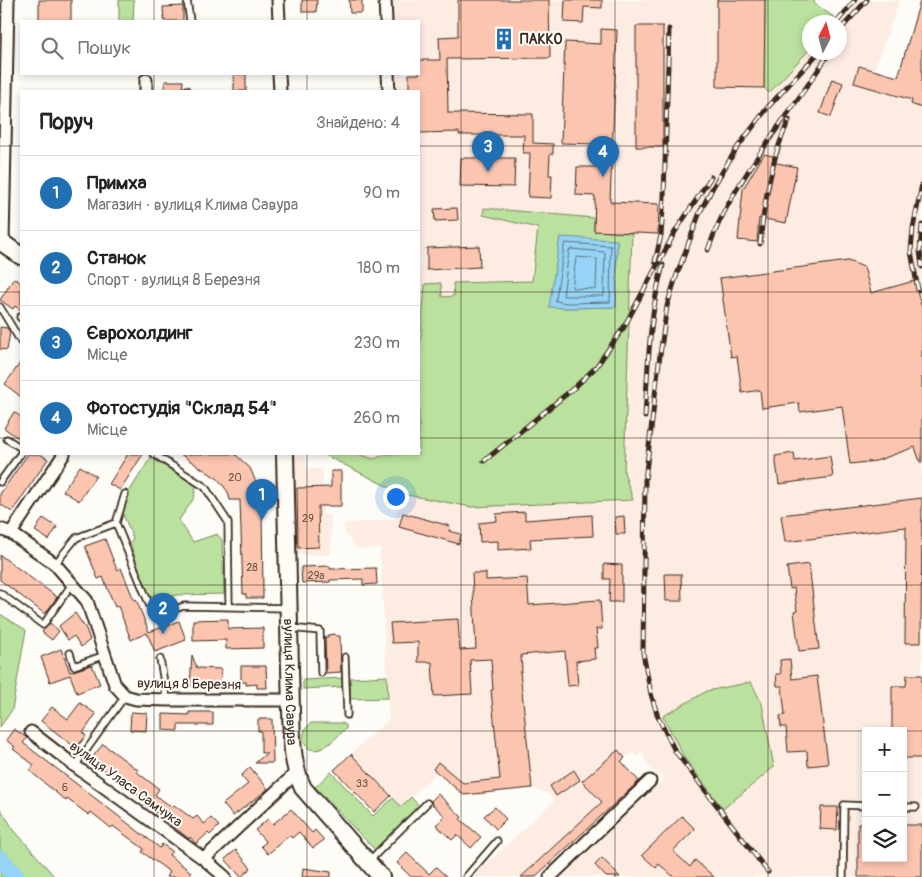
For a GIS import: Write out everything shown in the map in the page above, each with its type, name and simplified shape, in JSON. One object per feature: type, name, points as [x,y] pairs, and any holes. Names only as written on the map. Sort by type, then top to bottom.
[{"type":"street","points":[[8,0],[1,243],[20,255]]},
{"type":"street","points":[[278,0],[279,20]]},
{"type":"street","points":[[385,0],[386,20]]},
{"type":"street","points":[[279,75],[280,90]]},
{"type":"street","points":[[388,75],[389,90]]},
{"type":"street","points":[[6,531],[63,455]]},
{"type":"street","name":"вулиця Клима Савура","points":[[285,455],[290,700],[292,753],[296,773],[303,788],[381,877]]},
{"type":"street","name":"вулиця 8 Березня","points":[[6,531],[55,564],[87,601],[114,685],[125,696],[136,699],[167,700],[290,700]]},
{"type":"street","name":"вулиця Уласа Самчука","points":[[31,732],[204,859],[225,877]]},
{"type":"street","points":[[204,859],[296,773]]},
{"type":"street","points":[[550,877],[650,781]]},
{"type":"lane","points":[[188,0],[190,20]]},
{"type":"lane","points":[[0,307],[20,340]]},
{"type":"lane","points":[[7,439],[20,447]]},
{"type":"lane","points":[[0,482],[20,453]]},
{"type":"lane","points":[[156,455],[205,487],[228,522],[229,606]]},
{"type":"lane","points":[[125,494],[116,523],[154,616],[184,606],[288,608]]},
{"type":"lane","points":[[55,564],[76,538],[116,523]]},
{"type":"lane","points":[[0,592],[43,625],[72,584]]},
{"type":"lane","points":[[288,628],[320,631],[321,673]]},
{"type":"lane","points":[[70,653],[74,666],[105,654]]},
{"type":"lane","points":[[345,657],[347,715]]},
{"type":"lane","points":[[160,659],[167,700]]},
{"type":"lane","points":[[75,766],[125,696]]},
{"type":"lane","points":[[367,862],[427,803]]},
{"type":"lane","points":[[843,877],[844,806],[862,806]]},
{"type":"lane","points":[[907,807],[916,807]]},
{"type":"lane","points":[[466,877],[497,841]]},
{"type":"shaded area","points":[[392,0],[765,0],[764,88],[769,93],[802,58],[802,60],[847,60],[847,15],[840,15],[852,0],[900,0],[874,69],[859,66],[854,83],[912,100],[922,65],[922,877],[562,877],[664,779],[650,769],[642,753],[637,756],[634,752],[621,761],[639,781],[535,877],[472,877],[554,801],[551,795],[532,788],[464,795],[437,772],[401,807],[351,754],[389,719],[380,548],[358,549],[345,534],[344,524],[394,519],[402,495],[325,455],[420,455],[420,90],[397,90],[396,75],[420,75],[420,20],[393,20]]},
{"type":"shaded area","points":[[298,455],[306,458],[307,469],[323,469],[323,515],[331,515],[331,555],[292,555],[293,457]]},
{"type":"green space","points":[[119,0],[134,0],[133,20],[119,20]]},
{"type":"green space","points":[[765,0],[814,0],[815,4],[831,15],[802,15],[802,58],[769,93],[764,88]]},
{"type":"green space","points":[[484,208],[594,218],[594,231],[632,233],[624,472],[633,500],[472,507],[402,494],[325,455],[360,455],[374,459],[384,455],[420,455],[420,348],[425,284],[441,283],[442,297],[454,296],[453,283],[532,281],[538,228],[483,215]],"holes":[[[560,238],[617,241],[616,307],[566,308],[550,306]]]},
{"type":"green space","points":[[151,457],[196,486],[194,498],[179,520],[193,542],[217,534],[222,540],[224,594],[176,595],[159,602],[156,595],[149,598],[130,543],[133,538],[122,512],[127,495]]},
{"type":"green space","points":[[0,614],[26,630],[12,710],[0,727]]},
{"type":"green space","points":[[387,676],[388,698],[350,699],[350,678]]},
{"type":"green space","points":[[342,678],[342,687],[303,689],[303,680]]},
{"type":"green space","points":[[751,682],[762,704],[774,767],[723,809],[684,757],[663,716],[707,691]]},
{"type":"green space","points":[[311,723],[342,723],[346,725],[346,729],[326,746],[314,750],[306,746],[303,737],[304,732]]},
{"type":"green space","points":[[331,772],[373,816],[393,798],[401,807],[411,797],[420,807],[375,850],[315,787]]},
{"type":"green space","points":[[0,808],[14,830],[55,877],[0,877]]},
{"type":"water","points":[[560,237],[617,240],[616,307],[549,307]]},
{"type":"building","points":[[39,0],[71,0],[71,20],[39,20]]},
{"type":"building","points":[[302,0],[317,0],[316,12],[302,12]]},
{"type":"building","points":[[349,0],[362,0],[362,13],[350,13]]},
{"type":"building","points":[[458,0],[549,0],[550,58],[447,59],[448,113],[533,114],[533,143],[553,144],[553,154],[550,154],[549,175],[552,175],[551,198],[528,197],[530,153],[523,153],[524,135],[459,135],[459,132],[420,133],[420,90],[409,90],[409,75],[420,75],[420,60],[440,60],[439,37],[458,36]]},
{"type":"building","points":[[565,0],[602,0],[602,8],[584,7],[583,23],[564,22]]},
{"type":"building","points":[[717,0],[765,0],[764,88],[717,87]]},
{"type":"building","points":[[920,1],[922,1],[922,108],[911,104],[912,100],[854,83],[859,66],[898,77]]},
{"type":"building","points":[[183,6],[183,20],[164,20],[163,7]]},
{"type":"building","points":[[636,26],[663,26],[663,147],[636,147]]},
{"type":"building","points":[[601,29],[617,30],[610,202],[659,204],[658,234],[594,231],[595,196],[576,195],[577,167],[596,167],[597,144],[561,143],[565,42],[601,44]]},
{"type":"building","points":[[234,75],[246,75],[246,90],[234,90]]},
{"type":"building","points":[[832,79],[843,83],[831,117],[820,113]]},
{"type":"building","points":[[165,81],[183,81],[182,90],[165,90]]},
{"type":"building","points":[[764,154],[773,156],[772,162],[797,167],[786,223],[759,218],[757,242],[738,240],[743,189]]},
{"type":"building","points":[[461,158],[515,158],[514,187],[460,186]]},
{"type":"building","points":[[457,208],[458,220],[435,221],[434,209]]},
{"type":"building","points":[[479,246],[480,267],[427,270],[427,248]]},
{"type":"building","points":[[848,261],[864,267],[871,293],[914,281],[922,308],[922,462],[920,462],[915,447],[876,461],[850,464],[842,406],[800,412],[799,403],[762,408],[760,390],[742,393],[737,356],[731,357],[720,278]]},
{"type":"building","points":[[14,278],[20,282],[20,309],[15,306],[13,309],[0,300]]},
{"type":"building","points":[[0,327],[7,328],[10,332],[7,350],[0,349]]},
{"type":"building","points":[[20,363],[20,396],[5,384]]},
{"type":"building","points":[[14,412],[20,416],[20,439],[4,428]]},
{"type":"building","points":[[794,453],[795,461],[830,456],[833,477],[779,484],[775,456]]},
{"type":"building","points":[[27,455],[42,455],[48,459],[12,512],[0,504],[0,494]]},
{"type":"building","points":[[127,455],[142,455],[120,490],[109,484]]},
{"type":"building","points":[[182,455],[236,455],[250,468],[259,489],[267,489],[267,501],[262,502],[263,598],[246,598],[246,594],[243,594],[240,500],[230,500],[228,492],[218,479]]},
{"type":"building","points":[[80,466],[96,476],[79,501],[63,491]]},
{"type":"building","points":[[331,471],[341,471],[341,506],[318,506],[319,547],[298,548],[297,488],[331,487]]},
{"type":"building","points":[[922,498],[921,643],[905,643],[906,527],[785,542],[781,515]]},
{"type":"building","points":[[525,512],[525,520],[592,515],[593,536],[530,539],[531,548],[498,550],[498,541],[480,542],[479,523],[497,521],[496,514]]},
{"type":"building","points":[[403,513],[450,526],[449,531],[461,534],[459,544],[399,527]]},
{"type":"building","points":[[624,516],[625,534],[616,534],[615,517]]},
{"type":"building","points":[[43,518],[57,527],[49,540],[35,531]]},
{"type":"building","points":[[105,539],[117,570],[121,568],[149,632],[179,621],[186,640],[155,652],[147,633],[131,640],[118,606],[115,607],[103,577],[98,579],[85,546]]},
{"type":"building","points":[[0,555],[57,597],[45,614],[0,580]]},
{"type":"building","points":[[604,564],[622,565],[622,602],[609,602],[610,579],[604,579]]},
{"type":"building","points":[[809,564],[819,649],[799,651],[794,612],[797,611],[794,588],[790,589],[787,567]]},
{"type":"building","points":[[330,566],[330,569],[376,568],[377,584],[363,585],[363,579],[302,583],[301,567]]},
{"type":"building","points":[[472,573],[486,573],[486,580],[527,578],[529,605],[600,600],[602,629],[596,629],[598,648],[594,648],[595,659],[576,661],[578,685],[568,686],[565,651],[521,655],[522,671],[520,672],[532,788],[464,795],[433,769],[438,762],[463,783],[500,779],[491,690],[493,690],[491,659],[470,660],[472,694],[434,696],[432,662],[418,662],[418,642],[392,643],[390,623],[458,619],[460,650],[476,649]]},
{"type":"building","points":[[665,574],[681,574],[682,601],[666,601]]},
{"type":"building","points":[[75,613],[86,629],[90,640],[81,647],[74,636],[68,640],[59,626]]},
{"type":"building","points":[[228,619],[228,629],[263,628],[263,648],[226,649],[226,640],[193,641],[193,620]]},
{"type":"building","points":[[50,623],[59,631],[52,640],[42,632]]},
{"type":"building","points":[[335,634],[340,636],[341,672],[326,673],[325,637]]},
{"type":"building","points":[[61,649],[70,672],[92,665],[100,684],[77,693],[70,675],[50,682],[41,657]]},
{"type":"building","points":[[192,655],[197,668],[221,669],[220,687],[190,686]]},
{"type":"building","points":[[790,659],[792,679],[817,676],[828,764],[808,766],[807,751],[788,752],[786,727],[781,727],[780,716],[785,715],[782,686],[777,686],[776,674],[781,674],[780,660]]},
{"type":"building","points":[[241,666],[266,666],[267,688],[257,688],[257,684],[246,685],[246,682],[241,682]]},
{"type":"building","points":[[907,675],[922,675],[922,758],[907,758],[907,727],[892,727],[892,686],[906,686]]},
{"type":"building","points":[[80,703],[96,714],[83,733],[86,736],[76,748],[41,721],[52,707],[68,719]]},
{"type":"building","points":[[131,712],[147,713],[146,731],[130,730]]},
{"type":"building","points":[[189,712],[213,712],[213,725],[178,725],[178,731],[163,730],[163,714],[189,715]]},
{"type":"building","points":[[258,719],[272,719],[273,763],[255,763],[267,753],[261,753],[261,731],[258,731]]},
{"type":"building","points":[[14,729],[27,738],[23,743],[160,848],[162,844],[172,851],[169,855],[191,872],[188,877],[167,877],[170,872],[142,852],[144,849],[113,826],[111,828],[91,812],[89,815],[67,799],[66,801],[30,771],[34,765],[13,749],[15,747],[6,740]]},
{"type":"building","points":[[103,744],[138,770],[137,772],[159,789],[155,795],[172,807],[174,805],[193,819],[197,816],[204,824],[211,818],[219,826],[210,835],[208,833],[196,844],[190,837],[189,839],[145,804],[147,802],[125,787],[91,759]]},
{"type":"building","points":[[618,750],[625,758],[621,761],[639,781],[535,877],[521,877],[602,802],[582,781]]},
{"type":"building","points":[[351,754],[391,796],[374,812],[334,770]]},
{"type":"building","points":[[250,767],[268,789],[233,816],[223,804],[248,784],[241,776]]},
{"type":"building","points":[[574,770],[580,780],[556,796],[550,786]]},
{"type":"building","points":[[438,794],[462,817],[460,819],[481,837],[471,848],[457,835],[452,840],[436,825],[445,816],[431,801]]},
{"type":"building","points":[[495,807],[506,819],[496,829],[484,816]]},
{"type":"building","points":[[821,807],[838,807],[837,830],[820,829]]},
{"type":"building","points":[[291,809],[312,833],[315,830],[324,840],[313,848],[299,832],[292,838],[290,836],[287,837],[268,854],[261,846],[266,842],[255,830],[268,819],[273,824]]},
{"type":"building","points":[[682,816],[695,829],[673,851],[690,867],[695,860],[714,877],[674,877],[659,864],[656,868],[642,855]]},
{"type":"building","points":[[858,824],[862,824],[862,862],[907,862],[907,825],[922,825],[922,877],[858,877]]},
{"type":"building","points":[[236,850],[251,868],[241,877],[225,859]]},
{"type":"building","points":[[407,853],[429,874],[436,867],[447,877],[411,877],[397,863]]},
{"type":"building","points":[[602,858],[620,877],[606,877],[595,865]]},
{"type":"building","points":[[303,868],[331,872],[331,877],[302,877]]},
{"type":"waterway","points":[[0,859],[16,877]]},
{"type":"railway","points":[[843,15],[855,0]]},
{"type":"railway","points":[[847,22],[867,0]]},
{"type":"railway","points":[[655,262],[661,235],[664,197],[669,29]]},
{"type":"railway","points":[[768,872],[675,751],[658,717],[651,694],[643,653],[645,480],[667,306],[700,212],[737,148],[768,107],[812,60]]},
{"type":"railway","points":[[708,250],[715,231],[741,182],[825,60]]},
{"type":"railway","points":[[760,244],[769,181],[777,150],[789,120]]},
{"type":"railway","points":[[484,461],[574,388],[596,367],[624,327],[675,232],[711,177]]},
{"type":"railway","points":[[918,290],[911,251],[913,228],[922,184]]},
{"type":"railway","points":[[922,225],[920,251],[922,267]]},
{"type":"railway","points":[[645,417],[652,322],[663,265]]},
{"type":"place","name":"ПАККО","points":[[504,39]]},
{"type":"place","name":"Єврохолдинг","points":[[488,172]]},
{"type":"place","name":"Фотостудія \"Склад 54\"","points":[[603,177]]},
{"type":"place","name":"Примха","points":[[262,520]]},
{"type":"place","name":"Станок","points":[[163,634]]}]
